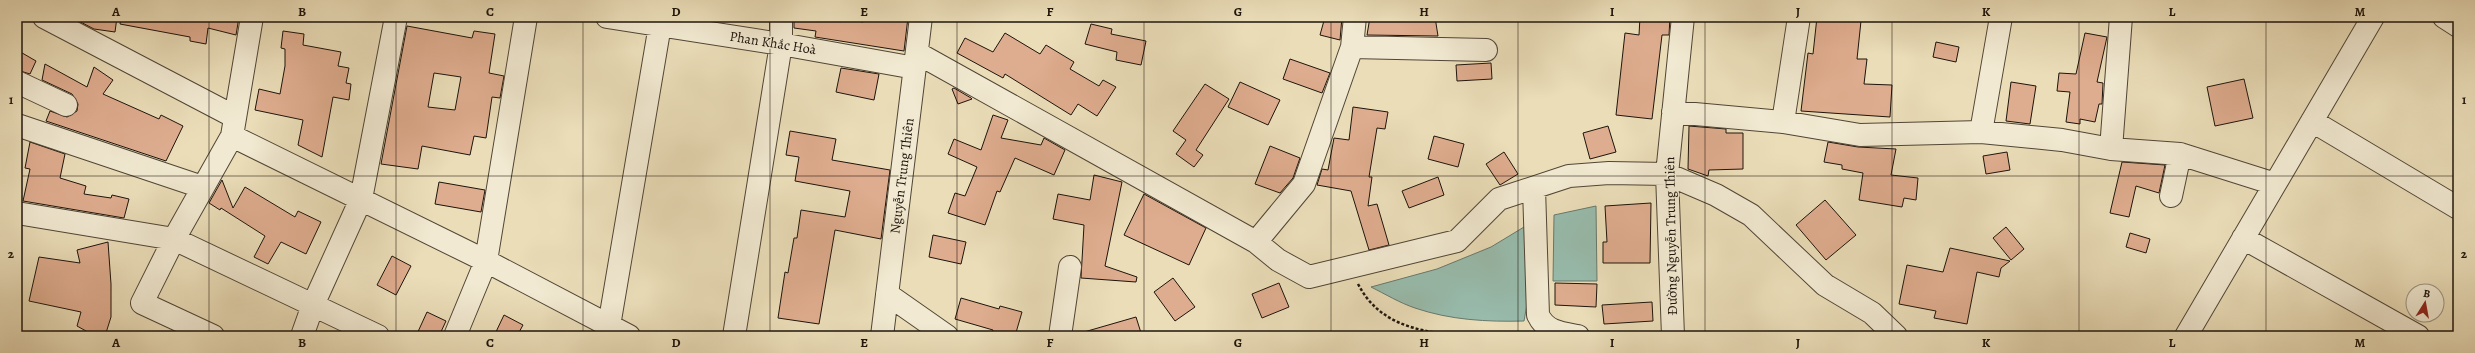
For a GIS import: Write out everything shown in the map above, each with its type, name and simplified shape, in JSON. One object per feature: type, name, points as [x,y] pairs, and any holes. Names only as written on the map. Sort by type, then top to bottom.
[{"type":"street","points":[[44,17],[361,199],[486,261],[607,331],[629,336]]},
{"type":"street","points":[[213,336],[142,303],[174,239],[234,127],[252,17]]},
{"type":"street","points":[[302,336],[313,305],[361,199],[396,17]]},
{"type":"street","points":[[455,336],[486,261],[526,17]]},
{"type":"street","name":"Phan Khắc Hoà","points":[[607,17],[781,44],[916,60],[1256,242],[1278,260],[1309,278],[1457,241],[1499,199],[1569,176],[1609,173],[1666,174]]},
{"type":"street","points":[[734,336],[781,44],[782,17]]},
{"type":"street","name":"Nguyễn Trung Thiên","points":[[882,336],[922,17]]},
{"type":"street","points":[[1256,242],[1304,184],[1352,47],[1355,17]]},
{"type":"street","name":"Đường Nguyễn Trung Thiên","points":[[1673,336],[1666,174],[1683,17]]},
{"type":"street","points":[[1783,122],[1799,17]]},
{"type":"street","points":[[1981,132],[2001,17]]},
{"type":"street","points":[[2111,149],[2121,17]]},
{"type":"street","points":[[2186,336],[2373,17]]},
{"type":"street","points":[[2444,17],[2458,26]]},
{"type":"street","points":[[607,331],[660,25]]},
{"type":"street","points":[[1352,47],[1486,50]]},
{"type":"street","points":[[17,82],[66,105]]},
{"type":"street","points":[[1673,112],[1783,122],[1860,135],[1981,132],[2062,140],[2111,149],[2180,154],[2275,184]]},
{"type":"street","points":[[2312,122],[2458,208]]},
{"type":"street","points":[[17,125],[202,188]]},
{"type":"street","points":[[2171,196],[2180,154]]},
{"type":"street","points":[[1666,174],[1716,195],[1751,215],[1825,285],[1872,313],[1896,336]]},
{"type":"street","points":[[1534,188],[1538,315],[1544,326],[1550,330],[1578,336]]},
{"type":"street","points":[[17,213],[174,239],[378,336]]},
{"type":"street","points":[[2243,238],[2418,336]]},
{"type":"street","points":[[1060,336],[1070,267]]},
{"type":"street","points":[[887,294],[948,336]]},
{"type":"path","points":[[1349,268],[1366,300],[1391,319],[1415,330],[1456,336]]},
{"type":"shaded area","points":[[1596,206],[1597,281],[1553,281],[1554,215]]},
{"type":"shaded area","points":[[1529,224],[1527,304],[1524,321],[1496,321],[1455,318],[1428,312],[1409,306],[1371,287],[1437,269],[1491,247]]},
{"type":"building","points":[[71,17],[117,17],[115,32],[94,29]]},
{"type":"building","points":[[121,17],[239,17],[236,35],[208,28],[206,44],[190,41],[190,37],[120,24]]},
{"type":"building","points":[[794,17],[833,17],[863,22],[863,17],[908,17],[904,51],[815,37],[816,31],[794,28]]},
{"type":"building","points":[[1325,17],[1342,17],[1340,40],[1320,35]]},
{"type":"building","points":[[1370,17],[1435,17],[1438,36],[1367,35]]},
{"type":"building","points":[[1640,17],[1670,17],[1669,35],[1662,35],[1652,119],[1616,115],[1625,33],[1639,35]]},
{"type":"building","points":[[1817,17],[1861,21],[1857,59],[1867,59],[1864,84],[1892,85],[1890,117],[1801,111],[1808,53],[1813,54]]},
{"type":"building","points":[[1091,24],[1112,29],[1111,34],[1146,41],[1141,65],[1116,60],[1117,52],[1085,44]]},
{"type":"building","points":[[407,26],[472,38],[474,31],[495,34],[489,73],[504,76],[500,98],[492,97],[486,138],[474,136],[470,155],[422,146],[418,169],[381,164]],"holes":[[[434,73],[461,77],[455,110],[428,107]]]},
{"type":"building","points":[[283,31],[304,34],[303,45],[341,52],[338,66],[349,68],[346,83],[351,84],[349,100],[333,97],[322,157],[298,145],[303,120],[255,110],[259,89],[280,94],[285,66],[285,49],[281,48]]},
{"type":"building","points":[[1005,33],[1040,54],[1046,45],[1074,62],[1070,69],[1099,86],[1103,80],[1116,87],[1097,116],[1078,104],[1071,115],[1005,74],[1003,78],[957,53],[965,38],[993,52]]},
{"type":"building","points":[[2085,33],[2107,37],[2097,82],[2103,83],[2102,104],[2099,104],[2095,122],[2080,119],[2080,124],[2066,122],[2070,92],[2057,91],[2059,73],[2076,74]]},
{"type":"building","points":[[1936,42],[1959,47],[1956,62],[1933,57]]},
{"type":"building","points":[[17,50],[36,61],[30,74],[17,70]]},
{"type":"building","points":[[1290,59],[1330,73],[1322,93],[1283,79]]},
{"type":"building","points":[[1491,63],[1492,79],[1457,81],[1456,65]]},
{"type":"building","points":[[45,64],[87,87],[94,67],[113,80],[103,94],[159,119],[161,115],[183,126],[166,161],[46,121],[50,111],[67,117],[77,111],[78,104],[72,94],[42,80]]},
{"type":"building","points":[[841,68],[879,74],[874,100],[836,92]]},
{"type":"building","points":[[2244,79],[2253,118],[2215,126],[2207,87]]},
{"type":"building","points":[[1240,82],[1280,100],[1268,125],[1228,107]]},
{"type":"building","points":[[2011,82],[2036,86],[2030,124],[2006,121]]},
{"type":"building","points":[[1205,84],[1229,99],[1196,150],[1203,155],[1194,167],[1176,154],[1186,140],[1173,131]]},
{"type":"building","points":[[954,88],[972,99],[958,104],[952,89]]},
{"type":"building","points":[[1353,107],[1388,112],[1385,129],[1377,128],[1369,177],[1372,177],[1368,206],[1377,204],[1389,245],[1369,250],[1351,191],[1317,185],[1322,169],[1328,170],[1334,138],[1349,140]]},
{"type":"building","points":[[993,115],[1008,120],[1001,138],[1041,145],[1044,138],[1065,150],[1054,175],[1015,158],[1000,192],[997,191],[985,225],[948,213],[955,193],[965,196],[977,167],[948,154],[954,139],[981,150]]},
{"type":"building","points":[[1608,126],[1616,152],[1590,159],[1583,133]]},
{"type":"building","points":[[1689,126],[1726,129],[1726,133],[1743,133],[1743,169],[1709,170],[1708,176],[1688,169]]},
{"type":"building","points":[[790,131],[836,139],[832,160],[890,170],[881,239],[835,230],[819,324],[778,318],[785,272],[788,273],[794,238],[797,238],[801,210],[845,217],[850,191],[795,181],[799,157],[786,155]]},
{"type":"building","points":[[1434,136],[1464,144],[1458,167],[1428,159]]},
{"type":"building","points":[[30,142],[65,154],[60,178],[86,186],[84,194],[111,198],[112,195],[129,199],[124,218],[23,201],[30,169],[25,168]]},
{"type":"building","points":[[1828,142],[1858,147],[1896,149],[1891,175],[1918,178],[1916,200],[1904,198],[1902,207],[1859,200],[1863,173],[1842,169],[1842,165],[1824,162]]},
{"type":"building","points":[[1270,146],[1300,158],[1293,178],[1280,193],[1255,184]]},
{"type":"building","points":[[1504,152],[1518,174],[1500,185],[1486,164]]},
{"type":"building","points":[[2007,152],[2010,170],[1986,174],[1983,156]]},
{"type":"building","points":[[2122,162],[2165,165],[2159,193],[2136,186],[2129,217],[2110,213]]},
{"type":"building","points":[[1094,175],[1122,182],[1105,266],[1137,277],[1136,282],[1081,278],[1084,225],[1053,219],[1058,194],[1090,200]]},
{"type":"building","points":[[1438,177],[1444,195],[1409,208],[1402,191]]},
{"type":"building","points":[[222,180],[233,208],[245,187],[295,217],[298,211],[321,222],[306,254],[281,242],[268,264],[254,257],[265,236],[221,208],[220,210],[209,203]]},
{"type":"building","points":[[439,182],[485,190],[481,212],[435,204]]},
{"type":"building","points":[[1144,194],[1206,228],[1189,265],[1124,235]]},
{"type":"building","points":[[1825,200],[1856,235],[1826,260],[1796,225]]},
{"type":"building","points":[[1651,203],[1650,263],[1603,263],[1603,242],[1607,242],[1605,206]]},
{"type":"building","points":[[2006,227],[2024,249],[2011,260],[1993,238]]},
{"type":"building","points":[[2130,233],[2150,239],[2146,253],[2126,247]]},
{"type":"building","points":[[933,235],[966,242],[961,264],[929,257]]},
{"type":"building","points":[[108,242],[111,284],[111,317],[105,336],[95,336],[77,326],[81,312],[29,301],[39,257],[80,263],[77,250]]},
{"type":"building","points":[[1950,248],[2010,261],[2001,268],[1999,277],[1977,272],[1967,324],[1934,318],[1936,311],[1899,304],[1907,265],[1943,272]]},
{"type":"building","points":[[392,256],[411,266],[396,295],[377,285]]},
{"type":"building","points":[[1173,278],[1195,307],[1175,321],[1154,292]]},
{"type":"building","points":[[1279,283],[1289,307],[1262,318],[1252,294]]},
{"type":"building","points":[[1555,283],[1597,284],[1596,307],[1555,305]]},
{"type":"building","points":[[961,298],[999,309],[1000,306],[1022,312],[1015,336],[991,336],[993,330],[955,319]]},
{"type":"building","points":[[1652,302],[1653,321],[1604,324],[1602,305]]},
{"type":"building","points":[[427,312],[446,321],[439,336],[416,336]]},
{"type":"building","points":[[504,315],[523,325],[517,336],[494,336]]},
{"type":"building","points":[[1136,317],[1142,336],[1084,336],[1084,332]]}]
